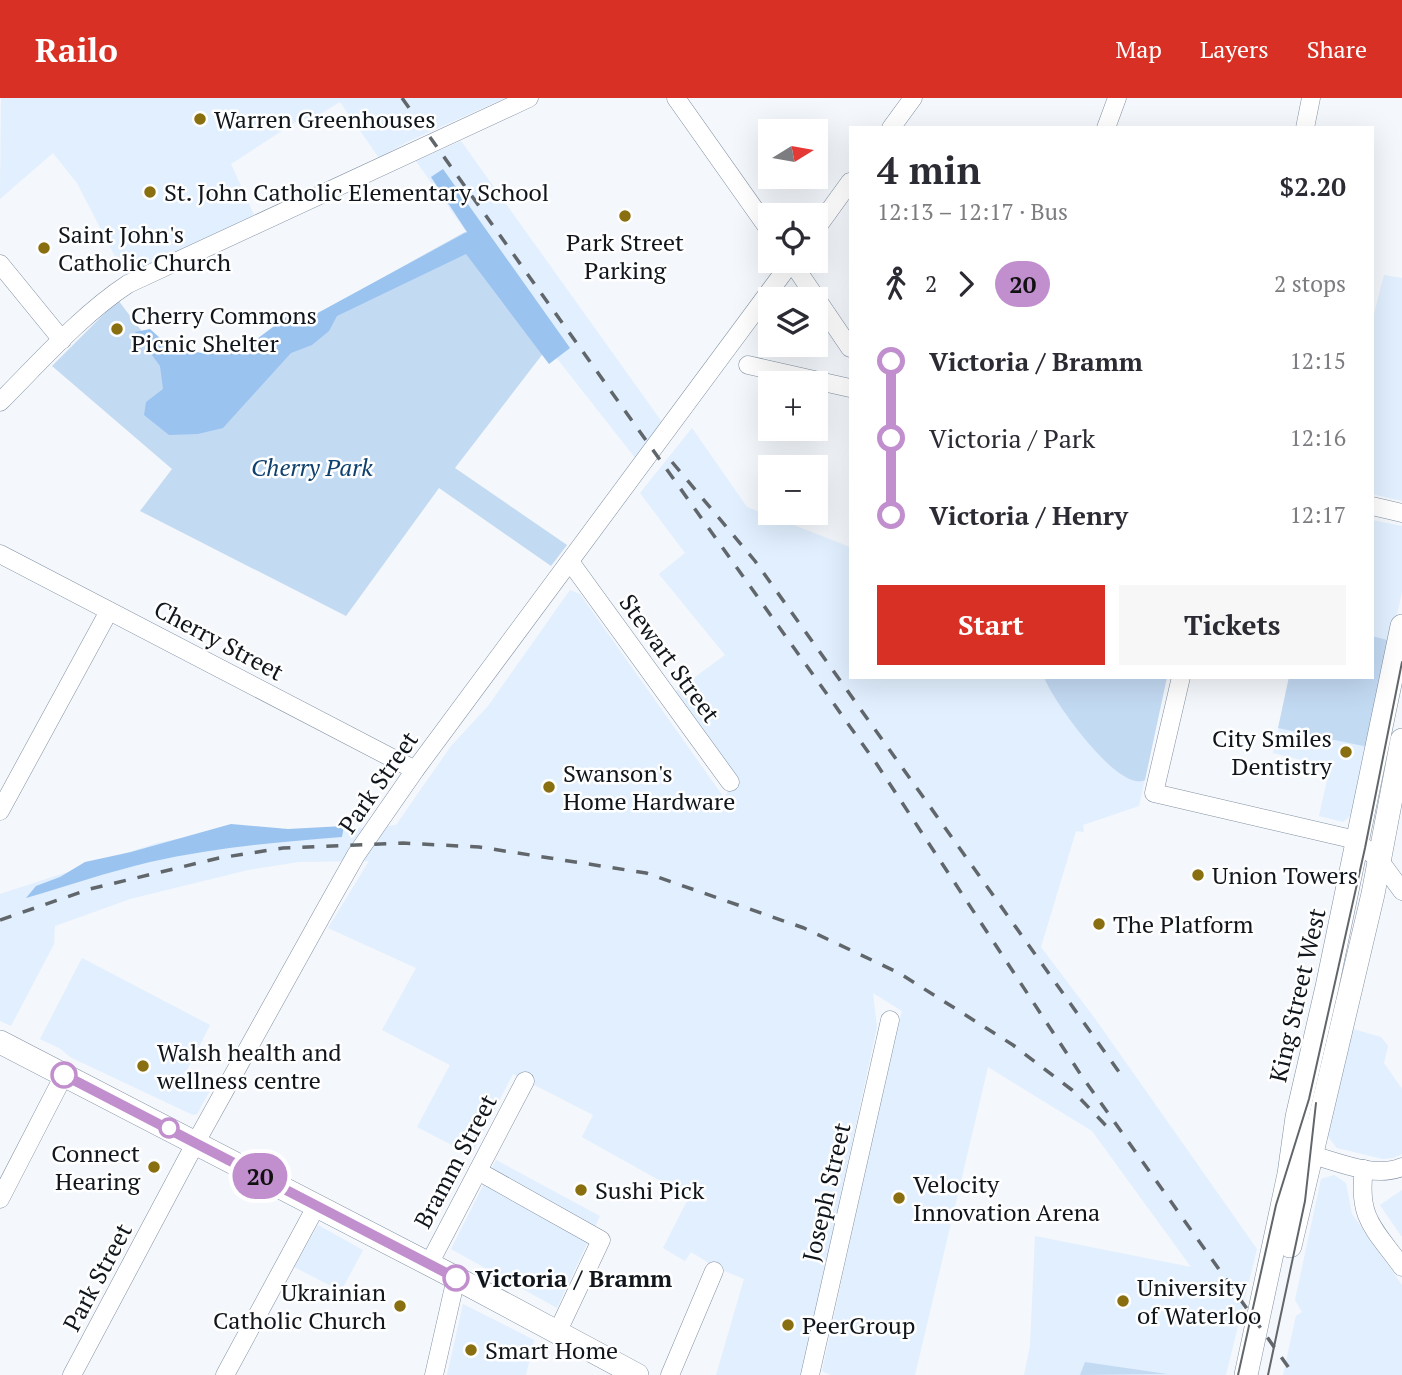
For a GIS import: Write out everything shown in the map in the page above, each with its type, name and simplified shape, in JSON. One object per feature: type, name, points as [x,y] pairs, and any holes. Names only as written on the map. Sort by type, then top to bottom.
[{"type":"main road","name":"King Street West","points":[[1261,1375],[1302,1153],[1297,1117],[1327,988],[1402,626]]},
{"type":"main road","name":"King Street West","points":[[1245,1375],[1380,861],[1402,740]]},
{"type":"main road","points":[[0,1042],[456,1278],[624,1372]]},
{"type":"street","points":[[0,402],[62,340],[128,284],[529,98]]},
{"type":"street","points":[[676,98],[758,214]]},
{"type":"street","points":[[892,126],[913,98]]},
{"type":"street","points":[[1107,126],[1117,98]]},
{"type":"street","points":[[1305,126],[1311,98]]},
{"type":"street","points":[[828,212],[849,183]]},
{"type":"street","points":[[0,264],[62,340]]},
{"type":"street","name":"Park Street","points":[[72,1375],[196,1142],[356,855],[415,770],[571,563],[783,273]]},
{"type":"street","points":[[800,273],[849,346]]},
{"type":"street","points":[[748,365],[849,388]]},
{"type":"street","points":[[1374,506],[1402,513]]},
{"type":"street","name":"Cherry Street","points":[[0,554],[415,770]]},
{"type":"street","name":"Stewart Street","points":[[571,563],[730,782]]},
{"type":"street","points":[[2,800],[109,611]]},
{"type":"street","points":[[1181,679],[1154,793],[1356,840],[1380,861],[1402,891]]},
{"type":"street","name":"Joseph Street","points":[[810,1375],[890,1020]]},
{"type":"street","points":[[0,1199],[64,1075]]},
{"type":"street","name":"Bramm Street","points":[[429,1264],[525,1081]]},
{"type":"street","points":[[1302,1153],[1364,1169],[1383,1171],[1402,1167]]},
{"type":"street","points":[[1364,1169],[1361,1190],[1367,1217],[1402,1267]]},
{"type":"street","points":[[478,1171],[601,1240],[557,1333]]},
{"type":"street","points":[[225,1375],[317,1205]]},
{"type":"street","points":[[670,1375],[714,1271]]},
{"type":"street","points":[[434,1375],[456,1278]]},
{"type":"shaded area","name":"St. John Catholic Elementary School","points":[[1,98],[505,98],[407,142],[379,158],[340,102],[307,122],[303,117],[231,164],[255,217],[125,276],[77,183],[53,153],[0,199]]},
{"type":"shaded area","points":[[461,141],[662,422],[636,459],[548,347],[416,161]]},
{"type":"shaded area","points":[[443,169],[570,348],[549,364],[466,254],[337,316],[329,331],[312,345],[291,353],[223,428],[198,434],[169,435],[144,415],[146,402],[163,389],[160,366],[135,332],[150,329],[170,347],[207,354],[249,345],[290,314],[314,315],[467,232],[431,177]]},
{"type":"shaded area","points":[[1384,275],[1402,278],[1402,501],[1374,494],[1374,314]]},
{"type":"shaded area","points":[[692,428],[747,507],[758,511],[758,525],[793,525],[849,547],[849,679],[1167,679],[1139,806],[1083,825],[1084,832],[1076,831],[1041,947],[1096,1020],[1257,1249],[1226,1375],[1024,1375],[1030,1346],[1035,1236],[1191,1267],[1092,1131],[988,1067],[915,1375],[831,1375],[822,1371],[902,1011],[873,993],[877,1027],[802,1375],[716,1375],[744,1279],[717,1268],[691,1252],[685,1261],[663,1248],[689,1197],[582,1137],[593,1115],[513,1074],[471,1155],[417,1127],[450,1065],[382,1030],[416,968],[328,928],[369,861],[299,862],[248,870],[130,899],[55,926],[54,944],[11,1026],[0,1021],[0,894],[157,843],[216,831],[316,832],[396,825],[451,746],[488,706],[570,590],[580,594],[725,799],[730,782],[737,778],[676,691],[725,655],[659,574],[685,553],[640,493]]},
{"type":"shaded area","points":[[1374,520],[1402,526],[1402,592],[1352,814],[1343,822],[1319,816],[1330,767],[1273,753],[1289,679],[1374,679]]},
{"type":"shaded area","points":[[231,824],[288,829],[344,826],[342,837],[245,846],[174,857],[119,870],[26,898],[36,886],[60,877],[85,862]]},
{"type":"shaded area","points":[[82,958],[210,1025],[187,1070],[213,1085],[197,1114],[193,1115],[72,1058],[40,1039]]},
{"type":"shaded area","points":[[1353,1029],[1381,1037],[1388,1046],[1384,1063],[1402,1089],[1402,1154],[1393,1158],[1383,1159],[1337,1148],[1326,1134]]},
{"type":"shaded area","points":[[496,1160],[600,1216],[557,1308],[451,1249]]},
{"type":"shaded area","points":[[1334,1175],[1346,1183],[1352,1214],[1402,1285],[1402,1375],[1283,1375],[1296,1316],[1302,1312],[1295,1300],[1321,1179]]},
{"type":"shaded area","points":[[1402,1190],[1402,1237],[1380,1205]]},
{"type":"shaded area","points":[[318,1225],[363,1250],[341,1291],[294,1267]]},
{"type":"shaded area","points":[[463,1304],[534,1340],[526,1375],[447,1375]]},
{"type":"green space","name":"Cherry Park","points":[[465,232],[548,347],[455,468],[567,545],[551,566],[439,488],[346,616],[140,511],[172,469],[52,366],[118,300],[204,413],[231,385],[326,309]]},
{"type":"green space","points":[[1374,637],[1391,641],[1368,747],[1278,728],[1289,679],[1374,679]]},
{"type":"green space","points":[[1045,679],[1167,679],[1145,780],[1134,781],[1104,760],[1073,723]]},
{"type":"green space","points":[[1085,1362],[1167,1374],[1080,1375]]},
{"type":"tram line","points":[[1238,1375],[1276,1205],[1309,1099],[1365,848],[1402,662]]},
{"type":"tram line","points":[[1268,1375],[1305,1201],[1316,1103]]},
{"type":"railway","points":[[402,98],[876,763],[1081,1075],[1294,1375]]},
{"type":"railway","points":[[672,462],[755,561],[1124,1079]]},
{"type":"railway","points":[[0,920],[90,889],[219,858],[283,848],[403,843],[479,847],[646,873],[804,928],[899,973],[1013,1045],[1072,1090],[1113,1133]]},
{"type":"bus line","name":"20","points":[[64,1075],[456,1278]]},
{"type":"place","name":"Warren Greenhouses","points":[[200,119]]},
{"type":"place","name":"St. John Catholic Elementary School","points":[[150,192]]},
{"type":"place","name":"Park Street Parking","points":[[625,216]]},
{"type":"place","name":"Saint John's Catholic Church","points":[[44,248]]},
{"type":"place","name":"Cherry Commons Picnic Shelter","points":[[117,329]]},
{"type":"place","name":"City Smiles Dentistry","points":[[1346,752]]},
{"type":"place","name":"Swanson's Home Hardware","points":[[549,787]]},
{"type":"place","name":"Union Towers","points":[[1198,875]]},
{"type":"place","name":"The Platform","points":[[1099,924]]},
{"type":"place","name":"Walsh health and wellness centre","points":[[143,1066]]},
{"type":"place","name":"Connect Hearing","points":[[154,1167]]},
{"type":"place","name":"Sushi Pick","points":[[581,1190]]},
{"type":"place","name":"Velocity Innovation Arena","points":[[899,1198]]},
{"type":"place","name":"Victoria / Bramm","points":[[456,1278]]},
{"type":"place","name":"University of Waterloo","points":[[1123,1301]]},
{"type":"place","name":"Ukrainian Catholic Church","points":[[400,1306]]},
{"type":"place","name":"PeerGroup","points":[[788,1325]]},
{"type":"place","name":"Smart Home","points":[[471,1350]]}]
